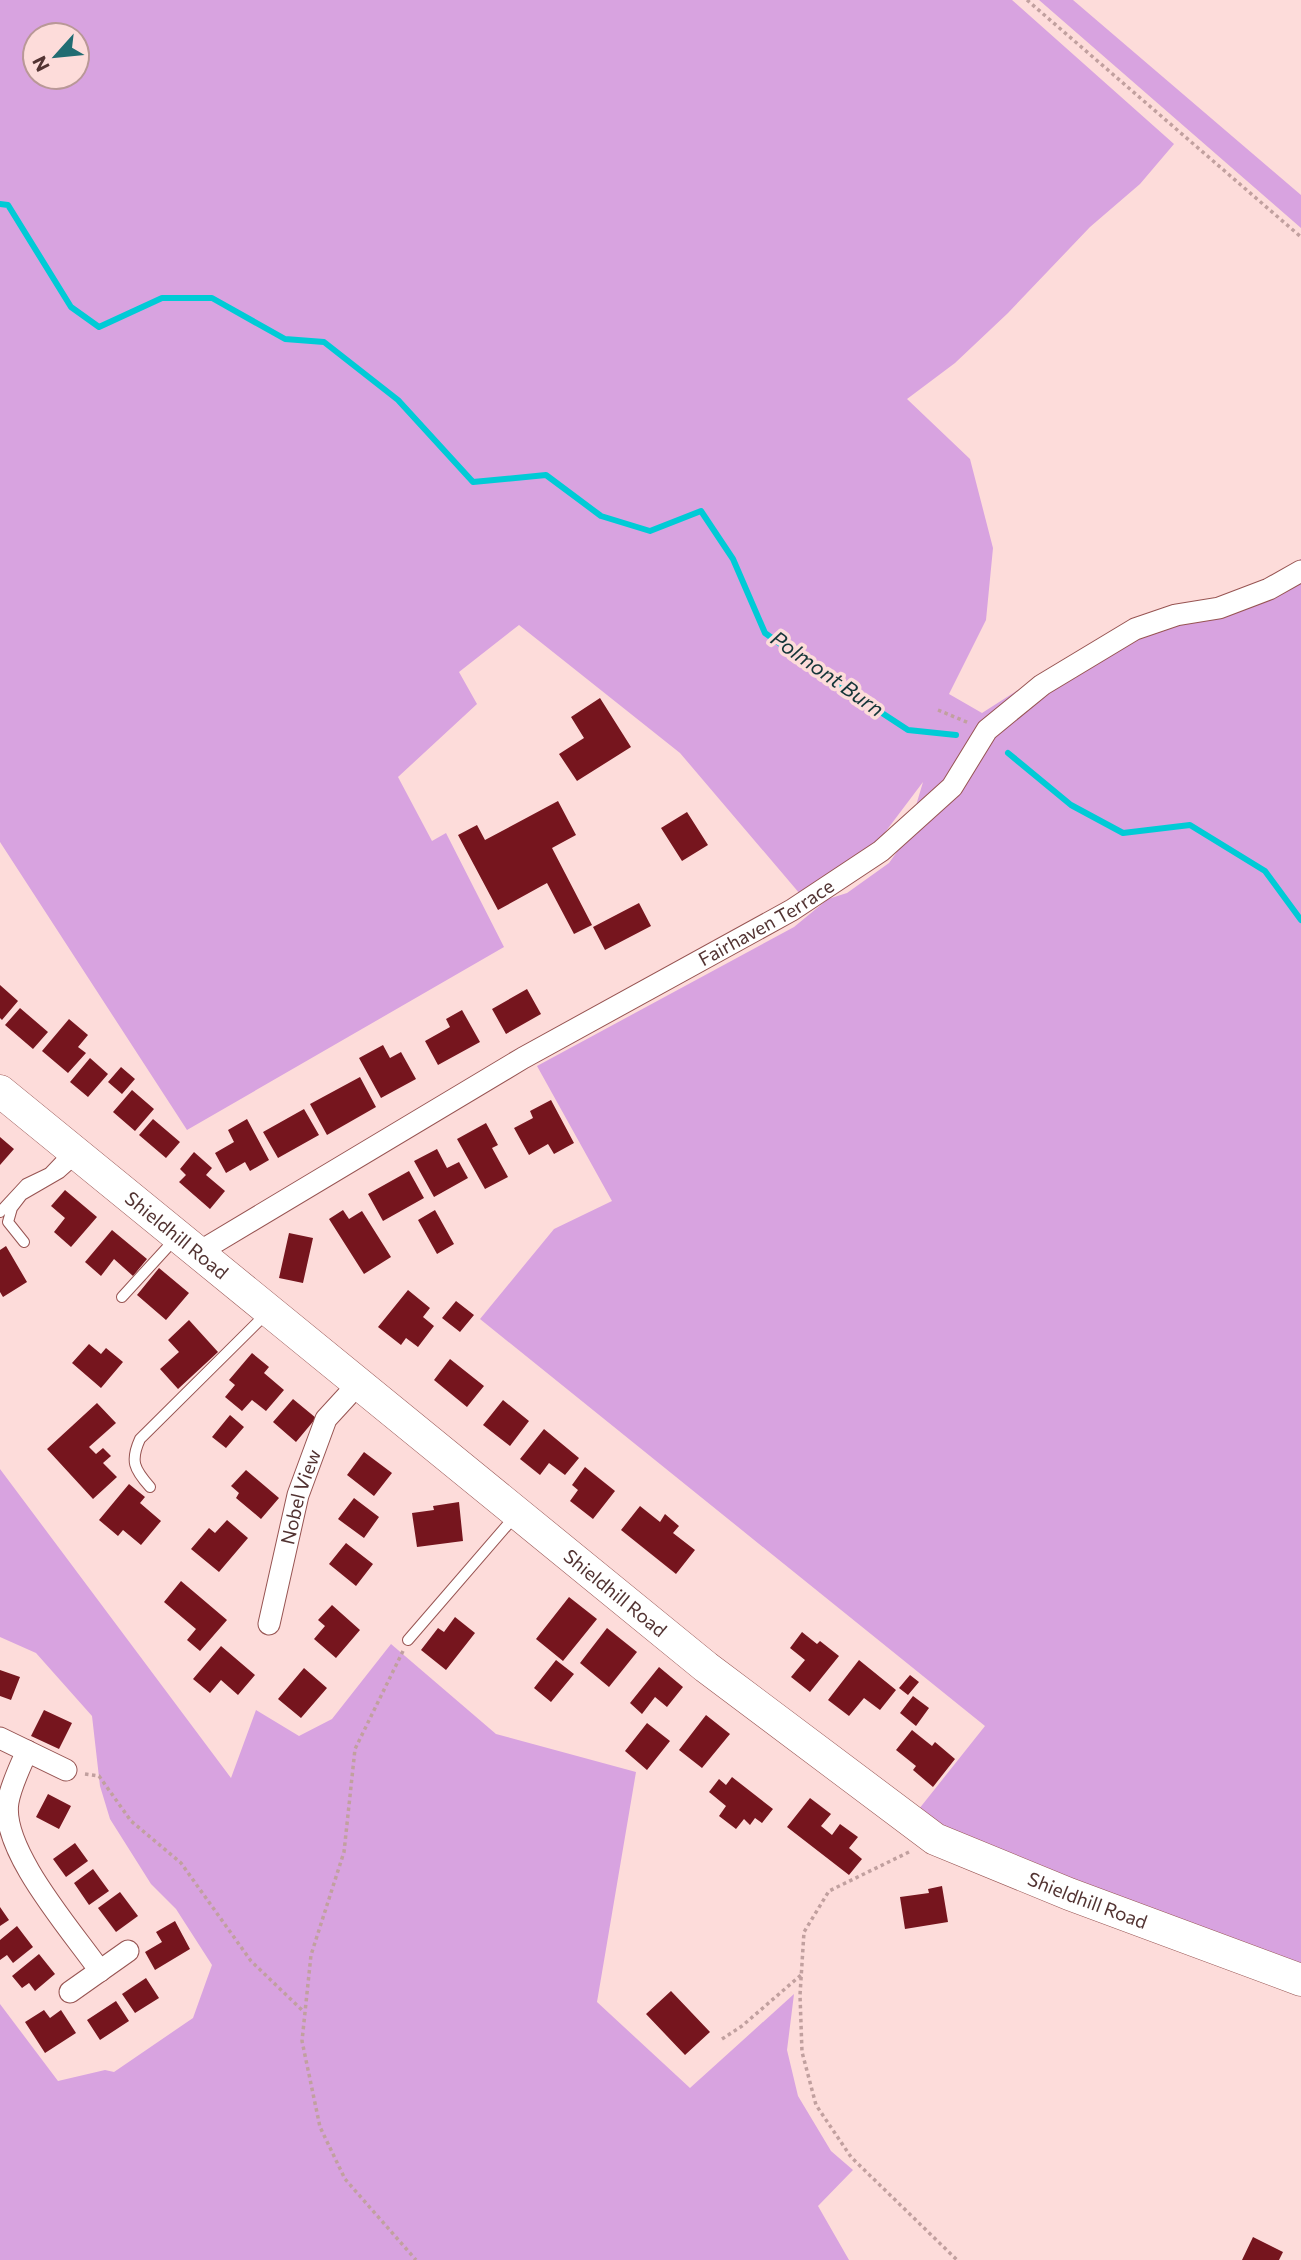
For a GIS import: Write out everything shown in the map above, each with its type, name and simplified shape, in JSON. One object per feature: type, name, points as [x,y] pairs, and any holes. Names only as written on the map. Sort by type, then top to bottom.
[{"type":"main road","name":"Shieldhill Road","points":[[0,1091],[706,1667],[935,1839],[1069,1894],[1301,1980]]},
{"type":"street","name":"Fairhaven Terrace","points":[[189,1244],[803,903],[881,850],[952,787],[987,730],[1042,685],[1135,629],[1176,615],[1219,608],[1269,589],[1301,571]]},
{"type":"street","name":"Nobel View","points":[[269,1623],[298,1495],[326,1419],[359,1383]]},
{"type":"street","points":[[0,1738],[66,1770]]},
{"type":"street","points":[[27,1751],[8,1803],[8,1825],[33,1878],[100,1970]]},
{"type":"street","points":[[70,1992],[128,1951]]},
{"type":"lane","points":[[0,1212],[26,1184],[49,1173],[76,1152]]},
{"type":"lane","points":[[24,1242],[8,1222],[12,1208],[22,1195],[60,1173],[76,1152]]},
{"type":"lane","points":[[122,1297],[189,1244]]},
{"type":"lane","points":[[150,1487],[137,1473],[133,1454],[140,1438],[270,1310]]},
{"type":"lane","points":[[408,1640],[517,1512]]},
{"type":"path","points":[[1027,0],[1301,237]]},
{"type":"path","points":[[938,710],[987,730]]},
{"type":"path","points":[[408,1640],[355,1749],[344,1852],[311,1955],[302,2041],[320,2127],[345,2179],[416,2260]]},
{"type":"path","points":[[66,1770],[99,1776],[131,1821],[181,1863],[251,1962],[305,2013]]},
{"type":"path","points":[[935,1839],[829,1891],[804,1932],[801,1975],[802,2052],[816,2105],[851,2157],[957,2260]]},
{"type":"path","points":[[722,2039],[801,1975]]},
{"type":"shaded area","points":[[0,0],[1012,0],[1174,144],[1140,184],[1090,227],[1008,313],[955,363],[907,399],[970,459],[993,548],[986,620],[949,694],[982,713],[1040,676],[1262,583],[1301,559],[1301,1965],[1033,1864],[915,1814],[985,1726],[480,1319],[554,1229],[612,1201],[537,1066],[794,927],[828,899],[847,893],[889,863],[906,839],[923,782],[880,839],[800,894],[680,753],[519,625],[459,672],[477,704],[398,777],[432,841],[446,833],[504,947],[187,1130],[0,842]]},
{"type":"shaded area","points":[[1039,0],[1073,0],[1301,195],[1301,228]]},
{"type":"shaded area","points":[[0,1469],[231,1778],[256,1710],[299,1736],[332,1719],[391,1644],[496,1734],[636,1772],[597,2002],[690,2088],[794,1994],[787,2050],[798,2096],[831,2151],[853,2170],[818,2206],[849,2260],[0,2260],[0,2004],[58,2081],[105,2070],[114,2072],[193,2018],[212,1965],[176,1909],[151,1884],[110,1819],[100,1786],[92,1716],[36,1653],[0,1637]]},
{"type":"building","points":[[600,698],[631,747],[577,781],[559,754],[584,738],[571,717]]},
{"type":"building","points":[[558,801],[576,835],[552,848],[592,925],[574,934],[547,883],[498,910],[458,835],[477,825],[485,840]]},
{"type":"building","points":[[687,812],[708,845],[682,861],[661,828]]},
{"type":"building","points":[[639,903],[651,926],[605,950],[593,927]]},
{"type":"building","points":[[0,985],[18,1001],[2,1020],[0,1018]]},
{"type":"building","points":[[527,989],[541,1014],[506,1034],[492,1009]]},
{"type":"building","points":[[20,1008],[48,1032],[33,1049],[5,1025]]},
{"type":"building","points":[[462,1010],[480,1042],[438,1065],[425,1041],[450,1027],[446,1019]]},
{"type":"building","points":[[69,1019],[88,1035],[78,1047],[86,1053],[68,1073],[42,1051]]},
{"type":"building","points":[[383,1045],[390,1058],[401,1052],[416,1079],[381,1098],[359,1058]]},
{"type":"building","points":[[90,1058],[108,1074],[88,1097],[70,1082]]},
{"type":"building","points":[[121,1067],[135,1079],[122,1094],[108,1082]]},
{"type":"building","points":[[360,1077],[376,1107],[327,1135],[310,1104]]},
{"type":"building","points":[[132,1090],[154,1109],[135,1131],[113,1112]]},
{"type":"building","points":[[551,1100],[574,1143],[554,1154],[548,1144],[529,1155],[514,1128],[533,1118],[530,1111]]},
{"type":"building","points":[[304,1109],[319,1135],[278,1158],[263,1132]]},
{"type":"building","points":[[153,1119],[180,1142],[166,1158],[139,1135]]},
{"type":"building","points":[[247,1119],[269,1160],[250,1171],[245,1162],[226,1173],[215,1153],[234,1142],[228,1130]]},
{"type":"building","points":[[486,1123],[498,1145],[492,1148],[508,1177],[485,1189],[457,1139]]},
{"type":"building","points":[[0,1137],[14,1149],[0,1165]]},
{"type":"building","points":[[437,1149],[447,1168],[459,1162],[468,1178],[434,1197],[414,1161]]},
{"type":"building","points":[[194,1152],[212,1168],[206,1175],[225,1191],[210,1209],[179,1182],[186,1175],[180,1169]]},
{"type":"building","points":[[409,1171],[424,1198],[383,1221],[368,1194]]},
{"type":"building","points":[[65,1190],[97,1217],[71,1247],[54,1232],[65,1218],[51,1206]]},
{"type":"building","points":[[343,1210],[349,1219],[362,1211],[391,1257],[364,1274],[329,1219]]},
{"type":"building","points":[[435,1210],[454,1244],[437,1254],[418,1220]]},
{"type":"building","points":[[112,1230],[147,1259],[133,1276],[114,1259],[101,1276],[85,1262]]},
{"type":"building","points":[[289,1233],[313,1238],[303,1283],[279,1278]]},
{"type":"building","points":[[6,1246],[27,1282],[3,1297],[0,1292],[0,1250]]},
{"type":"building","points":[[159,1268],[189,1293],[166,1320],[137,1295]]},
{"type":"building","points":[[408,1290],[430,1308],[423,1317],[434,1326],[418,1347],[406,1338],[401,1345],[378,1327]]},
{"type":"building","points":[[456,1301],[474,1315],[460,1332],[442,1318]]},
{"type":"building","points":[[189,1320],[218,1352],[178,1389],[160,1369],[179,1352],[168,1340]]},
{"type":"building","points":[[89,1344],[101,1354],[106,1348],[123,1362],[101,1388],[72,1363]]},
{"type":"building","points":[[252,1353],[269,1367],[264,1373],[284,1390],[266,1411],[252,1400],[242,1411],[225,1397],[235,1385],[229,1380]]},
{"type":"building","points":[[450,1359],[484,1386],[467,1407],[434,1380]]},
{"type":"building","points":[[293,1399],[316,1418],[296,1442],[273,1422]]},
{"type":"building","points":[[503,1400],[529,1421],[510,1446],[483,1425]]},
{"type":"building","points":[[97,1403],[116,1423],[89,1447],[96,1454],[103,1448],[111,1456],[103,1463],[117,1477],[93,1499],[47,1449]]},
{"type":"building","points":[[230,1415],[244,1427],[226,1448],[212,1437]]},
{"type":"building","points":[[544,1429],[579,1458],[565,1475],[549,1463],[540,1475],[520,1459]]},
{"type":"building","points":[[364,1452],[392,1473],[374,1496],[347,1475]]},
{"type":"building","points":[[585,1467],[615,1491],[593,1519],[570,1501],[578,1490],[572,1485]]},
{"type":"building","points":[[246,1470],[279,1498],[261,1519],[236,1498],[239,1493],[231,1486]]},
{"type":"building","points":[[129,1484],[145,1497],[140,1503],[161,1521],[141,1545],[123,1530],[118,1536],[99,1520]]},
{"type":"building","points":[[354,1498],[379,1517],[364,1538],[338,1519]]},
{"type":"building","points":[[459,1502],[463,1541],[417,1547],[412,1513]]},
{"type":"building","points":[[640,1506],[660,1522],[665,1514],[679,1526],[673,1533],[695,1550],[676,1574],[621,1530]]},
{"type":"building","points":[[227,1520],[248,1538],[219,1572],[191,1549],[209,1528],[215,1533]]},
{"type":"building","points":[[346,1543],[373,1564],[356,1586],[329,1564]]},
{"type":"building","points":[[181,1581],[227,1620],[200,1651],[187,1640],[196,1629],[164,1602]]},
{"type":"building","points":[[569,1597],[597,1619],[563,1661],[536,1639]]},
{"type":"building","points":[[332,1605],[360,1630],[336,1658],[314,1639],[325,1626],[318,1620]]},
{"type":"building","points":[[455,1617],[475,1633],[446,1670],[421,1650],[438,1628],[444,1632]]},
{"type":"building","points":[[607,1628],[637,1652],[609,1687],[580,1663]]},
{"type":"building","points":[[802,1632],[817,1644],[820,1641],[839,1656],[810,1692],[791,1677],[805,1660],[790,1648]]},
{"type":"building","points":[[221,1646],[255,1675],[238,1695],[221,1680],[210,1693],[193,1679]]},
{"type":"building","points":[[556,1660],[574,1674],[551,1702],[534,1688]]},
{"type":"building","points":[[859,1660],[896,1690],[880,1710],[864,1698],[849,1716],[828,1700]]},
{"type":"building","points":[[659,1667],[683,1687],[667,1707],[655,1697],[642,1714],[630,1703]]},
{"type":"building","points":[[304,1668],[327,1688],[301,1718],[278,1699]]},
{"type":"building","points":[[0,1670],[20,1677],[11,1700],[0,1696]]},
{"type":"building","points":[[910,1675],[919,1682],[908,1695],[899,1688]]},
{"type":"building","points":[[913,1696],[929,1708],[916,1726],[900,1713]]},
{"type":"building","points":[[44,1710],[72,1723],[59,1749],[31,1736]]},
{"type":"building","points":[[706,1715],[730,1734],[702,1768],[679,1750]]},
{"type":"building","points":[[647,1723],[670,1741],[647,1770],[625,1751]]},
{"type":"building","points":[[912,1730],[932,1746],[935,1742],[955,1759],[933,1787],[913,1770],[916,1766],[896,1750]]},
{"type":"building","points":[[732,1777],[773,1809],[762,1823],[755,1818],[750,1825],[744,1819],[736,1829],[719,1816],[726,1806],[709,1792],[719,1779],[726,1785]]},
{"type":"building","points":[[48,1794],[71,1806],[59,1829],[36,1817]]},
{"type":"building","points":[[810,1798],[831,1814],[821,1826],[832,1835],[840,1824],[858,1837],[849,1848],[862,1859],[849,1875],[787,1827]]},
{"type":"building","points":[[75,1843],[88,1861],[66,1877],[53,1859]]},
{"type":"building","points":[[93,1869],[109,1891],[89,1905],[74,1883]]},
{"type":"building","points":[[942,1886],[948,1922],[905,1929],[900,1897],[929,1893],[928,1889]]},
{"type":"building","points":[[120,1892],[138,1916],[116,1932],[98,1908]]},
{"type":"building","points":[[0,1907],[9,1920],[0,1926]]},
{"type":"building","points":[[175,1921],[190,1949],[155,1970],[145,1952],[162,1942],[156,1932]]},
{"type":"building","points":[[17,1926],[33,1947],[13,1963],[7,1955],[0,1960],[0,1940]]},
{"type":"building","points":[[39,1954],[55,1974],[35,1991],[29,1983],[22,1988],[12,1976]]},
{"type":"building","points":[[146,1978],[159,1998],[135,2013],[122,1994]]},
{"type":"building","points":[[671,1991],[710,2032],[685,2055],[646,2014]]},
{"type":"building","points":[[116,2001],[129,2021],[100,2040],[87,2020]]},
{"type":"building","points":[[44,2010],[50,2018],[61,2010],[76,2033],[45,2053],[25,2022]]},
{"type":"building","points":[[1253,2237],[1283,2252],[1279,2260],[1242,2260]]},
{"type":"waterway","name":"Polmont Burn","points":[[0,204],[8,205],[71,307],[99,327],[162,298],[212,298],[285,339],[324,342],[398,400],[473,482],[546,475],[601,516],[650,531],[701,511],[733,559],[765,633],[908,730],[956,735]]},
{"type":"waterway","name":"Polmont Burn","points":[[1008,753],[1071,805],[1123,833],[1190,825],[1265,871],[1301,920]]}]
